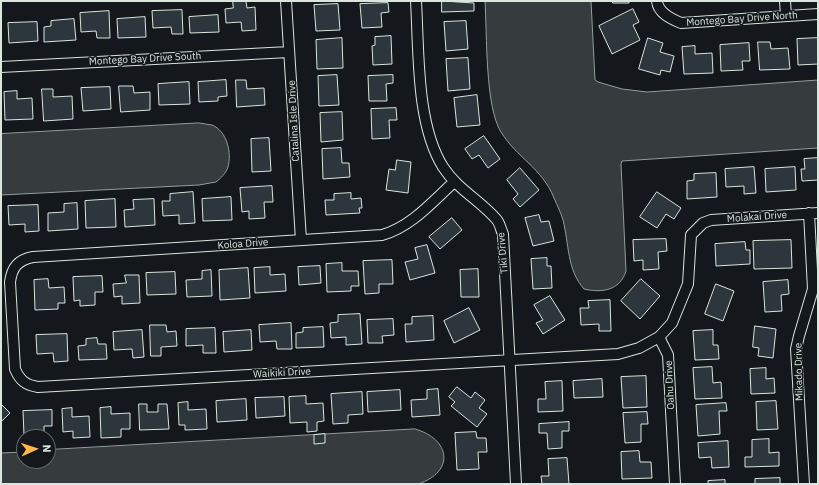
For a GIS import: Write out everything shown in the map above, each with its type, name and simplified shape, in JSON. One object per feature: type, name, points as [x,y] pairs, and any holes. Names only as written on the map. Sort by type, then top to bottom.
[{"type":"street","name":"Catalina Isle Drive","points":[[286,1],[301,240]]},
{"type":"street","name":"Tiki Drive","points":[[416,1],[423,108],[427,128],[443,167],[454,182],[498,221],[503,234],[516,484]]},
{"type":"street","name":"Montego Bay Drive North","points":[[657,1],[657,5],[667,17],[681,23],[818,14]]},
{"type":"street","points":[[785,1],[786,16]]},
{"type":"street","name":"Montego Bay Drive South","points":[[1,67],[289,52]]},
{"type":"street","name":"Koloa Drive","points":[[15,265],[23,259],[33,257],[382,235],[394,232],[410,222],[454,182]]},
{"type":"street","name":"Molakai Drive","points":[[659,337],[672,323],[688,284],[690,241],[692,235],[703,223],[711,220],[814,213]]},
{"type":"street","name":"Mikado Drive","points":[[804,484],[796,350],[798,336],[813,289],[814,213]]},
{"type":"street","name":"Waikiki Drive","points":[[15,265],[11,273],[10,282],[15,369],[18,377],[24,383],[38,387],[618,354],[639,348],[659,337]]},
{"type":"street","name":"Oahu Drive","points":[[659,337],[668,355],[675,484]]},
{"type":"shaded area","points":[[485,1],[591,1],[595,80],[622,89],[647,92],[818,80],[818,148],[622,161],[626,271],[623,278],[615,287],[597,291],[584,289],[574,274],[569,256],[563,220],[549,188],[536,171],[507,141],[496,121],[489,88]]},
{"type":"shaded area","points":[[199,123],[212,125],[217,128],[225,137],[229,149],[228,167],[216,182],[199,185],[1,195],[1,134]]},
{"type":"shaded area","points":[[415,429],[436,440],[442,448],[444,456],[443,464],[438,472],[430,479],[418,484],[1,484],[1,453],[16,452],[16,469],[56,469],[56,450]]},
{"type":"building","points":[[233,1],[246,1],[247,8],[255,7],[256,30],[242,31],[241,22],[226,23],[225,9],[233,8]]},
{"type":"building","points":[[442,1],[474,3],[474,11],[442,12]]},
{"type":"building","points":[[613,1],[629,1],[629,3],[613,3]]},
{"type":"building","points":[[388,3],[389,12],[381,13],[382,27],[362,28],[360,4]]},
{"type":"building","points":[[338,4],[340,30],[316,31],[314,5]]},
{"type":"building","points":[[633,9],[639,22],[633,25],[640,40],[612,54],[599,26]]},
{"type":"building","points":[[182,10],[183,34],[172,34],[171,27],[153,28],[152,11]]},
{"type":"building","points":[[109,11],[110,38],[97,38],[96,31],[81,32],[80,13]]},
{"type":"building","points":[[218,15],[219,32],[190,33],[189,17]]},
{"type":"building","points":[[145,17],[146,37],[118,38],[117,19]]},
{"type":"building","points":[[74,19],[76,40],[44,42],[44,27],[51,26],[51,21]]},
{"type":"building","points":[[466,21],[468,49],[446,51],[444,22]]},
{"type":"building","points":[[37,22],[38,41],[9,43],[8,23]]},
{"type":"building","points":[[391,36],[392,64],[373,65],[372,46],[375,45],[375,37]]},
{"type":"building","points":[[342,38],[343,68],[317,69],[316,40]]},
{"type":"building","points":[[648,38],[663,43],[660,52],[674,56],[670,72],[661,70],[660,75],[639,69]]},
{"type":"building","points":[[818,38],[818,64],[798,65],[797,39]]},
{"type":"building","points":[[758,42],[770,42],[771,49],[788,48],[790,69],[760,70]]},
{"type":"building","points":[[749,43],[750,61],[742,61],[743,70],[721,71],[720,45]]},
{"type":"building","points":[[695,46],[695,54],[712,53],[713,73],[684,74],[682,47]]},
{"type":"building","points":[[468,58],[470,89],[448,91],[446,59]]},
{"type":"building","points":[[337,75],[339,105],[319,106],[318,76]]},
{"type":"building","points":[[393,75],[393,83],[386,84],[387,101],[369,101],[368,76]]},
{"type":"building","points":[[226,80],[227,96],[218,97],[218,101],[199,102],[198,82]]},
{"type":"building","points":[[236,80],[246,80],[247,89],[264,88],[265,105],[237,107]]},
{"type":"building","points":[[189,82],[190,104],[159,105],[158,84]]},
{"type":"building","points":[[119,86],[133,86],[134,93],[150,92],[150,110],[121,112]]},
{"type":"building","points":[[110,87],[111,109],[83,111],[81,88]]},
{"type":"building","points":[[42,89],[53,89],[53,97],[72,96],[73,119],[44,121]]},
{"type":"building","points":[[17,91],[17,99],[32,98],[33,119],[5,120],[4,92]]},
{"type":"building","points":[[477,95],[480,125],[457,127],[454,98]]},
{"type":"building","points":[[396,108],[397,120],[389,120],[390,138],[372,139],[371,109]]},
{"type":"building","points":[[342,112],[343,140],[321,142],[320,113]]},
{"type":"building","points":[[484,136],[500,159],[488,168],[479,155],[472,159],[465,149]]},
{"type":"building","points":[[269,138],[271,171],[252,172],[251,139]]},
{"type":"building","points":[[341,148],[342,163],[349,163],[350,177],[323,179],[322,149]]},
{"type":"building","points":[[818,158],[818,180],[802,181],[801,169],[805,169],[804,159]]},
{"type":"building","points":[[397,160],[411,162],[408,193],[386,190],[389,169],[395,170]]},
{"type":"building","points":[[754,167],[756,193],[744,194],[744,186],[726,187],[725,169]]},
{"type":"building","points":[[795,167],[796,190],[766,192],[765,169]]},
{"type":"building","points":[[520,168],[539,190],[520,207],[513,199],[518,194],[507,180]]},
{"type":"building","points":[[716,173],[717,197],[687,199],[687,181],[694,180],[694,174]]},
{"type":"building","points":[[272,186],[273,202],[264,202],[265,218],[249,219],[249,211],[242,212],[240,188]]},
{"type":"building","points":[[193,192],[195,223],[179,224],[179,215],[163,216],[162,201],[170,201],[170,194]]},
{"type":"building","points":[[657,192],[681,208],[674,219],[666,214],[657,228],[640,217]]},
{"type":"building","points":[[351,193],[351,199],[361,198],[362,208],[359,208],[360,213],[326,215],[325,200],[334,200],[334,194]]},
{"type":"building","points":[[231,197],[232,220],[203,221],[202,199]]},
{"type":"building","points":[[115,199],[116,227],[86,228],[85,201]]},
{"type":"building","points":[[154,199],[155,225],[125,227],[124,210],[134,209],[133,200]]},
{"type":"building","points":[[77,203],[78,229],[48,231],[48,213],[64,212],[64,204]]},
{"type":"building","points":[[38,205],[39,231],[25,232],[25,224],[9,225],[8,206]]},
{"type":"building","points":[[539,215],[541,222],[549,221],[554,241],[533,246],[525,218]]},
{"type":"building","points":[[452,218],[462,230],[440,249],[429,237]]},
{"type":"building","points":[[666,239],[667,251],[658,252],[659,269],[643,270],[643,260],[634,261],[633,240]]},
{"type":"building","points":[[791,240],[792,268],[754,269],[753,241]]},
{"type":"building","points":[[745,242],[746,250],[750,250],[750,264],[716,266],[715,244]]},
{"type":"building","points":[[427,245],[435,273],[410,280],[405,262],[418,259],[415,248]]},
{"type":"building","points":[[547,258],[547,266],[551,266],[552,288],[533,289],[531,259]]},
{"type":"building","points":[[392,260],[393,284],[379,284],[379,293],[365,294],[363,261]]},
{"type":"building","points":[[342,263],[342,271],[358,271],[359,286],[351,286],[351,291],[327,292],[326,264]]},
{"type":"building","points":[[320,266],[321,283],[299,285],[298,267]]},
{"type":"building","points":[[270,267],[270,275],[285,274],[286,291],[255,293],[254,268]]},
{"type":"building","points":[[248,268],[250,298],[220,300],[219,270]]},
{"type":"building","points":[[478,269],[479,297],[461,297],[460,270]]},
{"type":"building","points":[[211,270],[212,296],[187,297],[186,280],[202,279],[202,271]]},
{"type":"building","points":[[175,272],[176,294],[147,295],[146,273]]},
{"type":"building","points":[[125,275],[139,275],[140,303],[122,304],[122,296],[114,297],[113,284],[126,283]]},
{"type":"building","points":[[102,276],[103,292],[95,292],[95,305],[80,306],[80,300],[74,301],[73,277]]},
{"type":"building","points":[[48,279],[49,288],[64,287],[65,303],[58,303],[58,309],[35,310],[34,280]]},
{"type":"building","points":[[641,279],[660,296],[640,319],[621,301]]},
{"type":"building","points":[[788,280],[789,294],[781,295],[782,311],[765,312],[763,282]]},
{"type":"building","points":[[716,284],[734,291],[723,321],[705,314]]},
{"type":"building","points":[[550,296],[565,320],[543,334],[536,323],[543,320],[534,305]]},
{"type":"building","points":[[610,300],[611,331],[599,331],[599,324],[581,325],[580,308],[589,308],[588,301]]},
{"type":"building","points":[[469,308],[480,330],[454,343],[444,321]]},
{"type":"building","points":[[360,314],[362,344],[346,345],[346,337],[331,338],[330,323],[338,322],[338,315]]},
{"type":"building","points":[[433,316],[434,340],[406,342],[405,324],[412,324],[412,317]]},
{"type":"building","points":[[393,319],[394,335],[382,336],[383,343],[368,343],[367,320]]},
{"type":"building","points":[[291,323],[292,349],[277,349],[276,341],[260,342],[259,325]]},
{"type":"building","points":[[150,325],[166,325],[167,332],[176,331],[177,346],[161,347],[161,356],[151,356]]},
{"type":"building","points":[[755,326],[776,329],[773,358],[758,356],[759,348],[753,347]]},
{"type":"building","points":[[323,327],[324,347],[296,348],[296,333],[303,332],[303,328]]},
{"type":"building","points":[[215,328],[216,353],[203,353],[203,345],[186,346],[186,329]]},
{"type":"building","points":[[142,330],[144,357],[133,358],[132,349],[114,350],[113,332]]},
{"type":"building","points":[[251,330],[252,350],[224,352],[223,332]]},
{"type":"building","points":[[713,330],[713,345],[718,345],[719,359],[695,360],[693,331]]},
{"type":"building","points":[[67,334],[68,361],[54,362],[53,353],[37,354],[36,335]]},
{"type":"building","points":[[97,338],[98,344],[106,344],[107,359],[79,360],[78,346],[86,345],[86,339]]},
{"type":"building","points":[[712,367],[713,383],[721,382],[722,398],[695,399],[693,368]]},
{"type":"building","points":[[766,368],[766,379],[774,378],[775,393],[751,394],[750,369]]},
{"type":"building","points":[[646,376],[647,407],[623,408],[621,377]]},
{"type":"building","points":[[602,379],[603,397],[574,398],[573,381]]},
{"type":"building","points":[[562,381],[563,411],[538,412],[538,399],[546,399],[545,382]]},
{"type":"building","points":[[457,387],[471,398],[475,392],[485,400],[479,408],[487,414],[477,427],[451,406],[455,402],[449,397]]},
{"type":"building","points":[[438,389],[440,415],[412,417],[411,400],[427,399],[427,390]]},
{"type":"building","points":[[400,390],[401,410],[368,412],[367,392]]},
{"type":"building","points":[[362,392],[363,414],[348,415],[348,423],[333,424],[331,394]]},
{"type":"building","points":[[306,396],[306,404],[323,403],[324,421],[317,422],[317,431],[307,432],[307,422],[290,423],[289,397]]},
{"type":"building","points":[[284,397],[285,416],[256,418],[255,398]]},
{"type":"building","points":[[246,399],[247,420],[217,422],[216,401]]},
{"type":"building","points":[[776,401],[778,429],[757,430],[756,402]]},
{"type":"building","points":[[188,402],[188,410],[206,409],[207,429],[185,430],[185,425],[179,425],[178,403]]},
{"type":"building","points":[[726,403],[727,411],[719,411],[720,434],[698,436],[696,405]]},
{"type":"building","points":[[1,404],[10,413],[1,422]]},
{"type":"building","points":[[139,404],[147,404],[147,412],[158,412],[158,404],[167,404],[169,429],[140,430]]},
{"type":"building","points":[[111,407],[111,414],[130,413],[130,429],[121,429],[121,437],[101,438],[100,408]]},
{"type":"building","points":[[72,408],[72,417],[89,416],[90,437],[73,438],[73,431],[63,432],[62,409]]},
{"type":"building","points":[[52,410],[52,426],[44,426],[44,429],[24,429],[23,411]]},
{"type":"building","points":[[647,412],[648,424],[641,424],[641,442],[625,443],[623,413]]},
{"type":"building","points":[[569,422],[569,431],[562,431],[562,448],[548,449],[547,433],[539,433],[539,424]]},
{"type":"building","points":[[476,432],[477,438],[486,438],[487,452],[478,452],[479,469],[457,470],[455,433]]},
{"type":"building","points":[[325,434],[325,443],[314,444],[314,435]]},
{"type":"building","points":[[769,439],[769,453],[779,452],[779,466],[745,467],[745,457],[752,457],[752,440]]},
{"type":"building","points":[[728,441],[729,467],[712,468],[711,457],[699,458],[698,443]]},
{"type":"building","points":[[639,451],[640,462],[651,462],[652,478],[622,479],[621,452]]},
{"type":"building","points":[[567,458],[569,484],[542,484],[541,476],[549,476],[548,459]]},
{"type":"building","points":[[780,478],[780,484],[755,484],[755,479]]},
{"type":"building","points":[[725,480],[725,484],[708,484],[708,481]]}]
